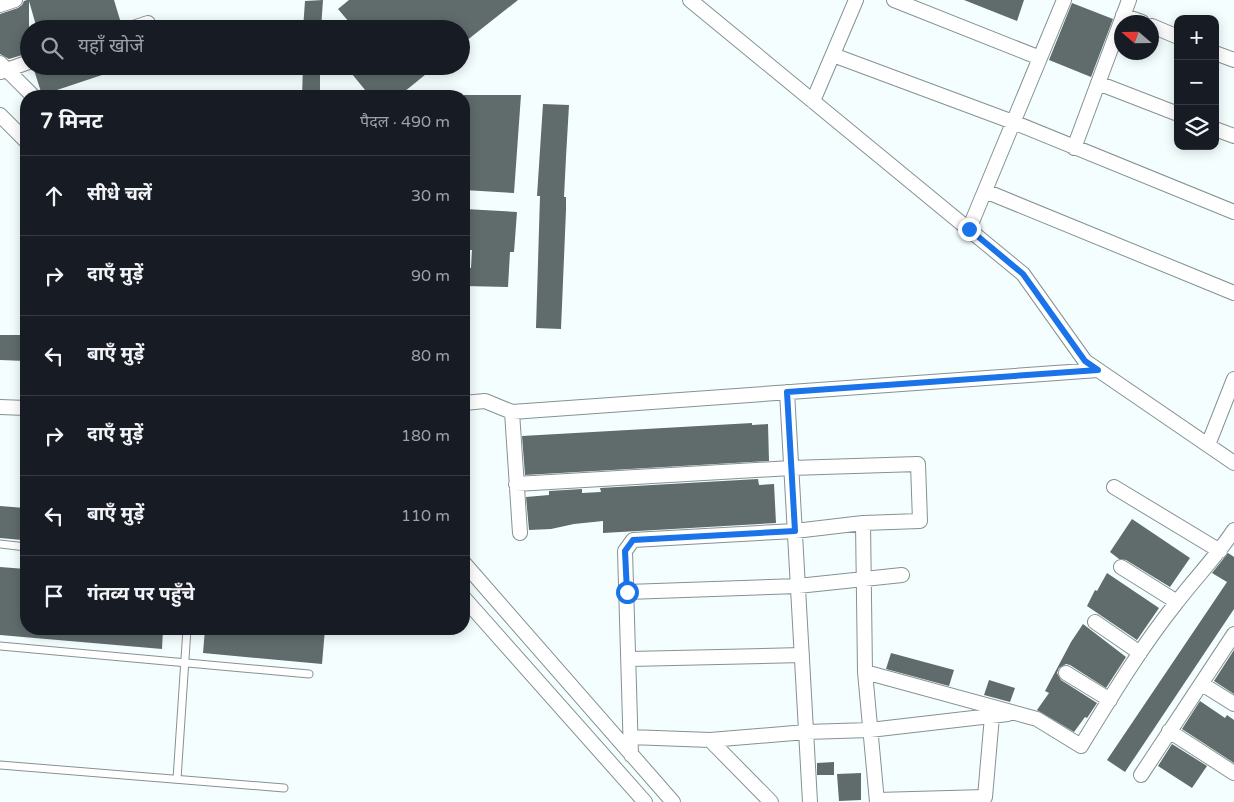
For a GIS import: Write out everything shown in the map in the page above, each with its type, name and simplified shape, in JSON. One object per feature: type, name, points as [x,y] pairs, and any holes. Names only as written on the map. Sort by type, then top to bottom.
[{"type":"street","points":[[0,5],[14,0]]},
{"type":"street","points":[[690,0],[1023,274],[1085,361],[1234,463]]},
{"type":"street","points":[[813,101],[856,0]]},
{"type":"street","points":[[894,0],[1040,58]]},
{"type":"street","points":[[969,229],[1064,0]]},
{"type":"street","points":[[1123,15],[1129,0]]},
{"type":"street","points":[[1159,29],[1174,35]]},
{"type":"street","points":[[1074,148],[1114,39]]},
{"type":"street","points":[[1219,54],[1234,60]]},
{"type":"street","points":[[833,55],[1013,122],[1234,212]]},
{"type":"street","points":[[2,68],[20,64]]},
{"type":"street","points":[[2,68],[26,90]]},
{"type":"street","points":[[1098,83],[1174,112]]},
{"type":"street","points":[[0,115],[20,135]]},
{"type":"street","points":[[1219,130],[1234,136]]},
{"type":"street","points":[[985,191],[1234,293]]},
{"type":"street","points":[[470,402],[485,401],[512,412],[1098,370]]},
{"type":"street","points":[[1208,446],[1234,378]]},
{"type":"street","points":[[787,392],[810,802]]},
{"type":"street","points":[[0,407],[20,408]]},
{"type":"street","points":[[512,412],[520,533]]},
{"type":"street","points":[[516,484],[791,468],[918,464],[920,521],[863,523],[795,531],[633,540],[625,551],[631,755]]},
{"type":"street","points":[[1114,487],[1220,550]]},
{"type":"street","points":[[863,523],[862,579],[865,672],[877,801],[984,800],[992,716]]},
{"type":"street","points":[[865,672],[1037,719],[1081,746],[1140,654],[1177,602],[1234,530]]},
{"type":"street","points":[[1120,567],[1177,602]]},
{"type":"street","points":[[470,570],[673,802]]},
{"type":"street","points":[[627,592],[798,586],[902,575]]},
{"type":"street","points":[[470,605],[645,802]]},
{"type":"street","points":[[1095,622],[1140,654]]},
{"type":"street","points":[[1141,775],[1234,634]]},
{"type":"street","points":[[629,659],[802,656]]},
{"type":"street","points":[[1066,673],[1110,700]]},
{"type":"street","points":[[1202,684],[1234,704]]},
{"type":"street","points":[[630,737],[710,740],[806,732],[870,730],[1015,713]]},
{"type":"street","points":[[1169,731],[1234,773]]},
{"type":"street","points":[[710,740],[771,802]]},
{"type":"lane","points":[[0,544],[20,546]]},
{"type":"lane","points":[[177,779],[187,635]]},
{"type":"lane","points":[[0,646],[309,674]]},
{"type":"lane","points":[[0,765],[284,788]]},
{"type":"building","points":[[114,0],[120,20],[34,20],[29,1],[29,20],[20,20],[20,56],[9,59],[0,54],[0,14],[18,8],[24,1]]},
{"type":"building","points":[[323,0],[322,20],[304,20],[305,1]]},
{"type":"building","points":[[349,0],[518,0],[470,38],[470,20],[347,20],[338,9]]},
{"type":"building","points":[[964,0],[1024,0],[1017,21]]},
{"type":"building","points":[[1072,3],[1113,19],[1091,77],[1049,60]]},
{"type":"building","points":[[36,75],[102,75],[57,90],[40,90]]},
{"type":"building","points":[[303,75],[320,75],[320,90],[302,90]]},
{"type":"building","points":[[353,75],[425,75],[406,90],[365,90]]},
{"type":"building","points":[[470,95],[521,95],[514,193],[470,190]]},
{"type":"building","points":[[543,104],[569,105],[564,197],[566,197],[566,210],[561,329],[536,328],[540,196],[537,196]]},
{"type":"building","points":[[470,209],[517,212],[514,252],[510,252],[508,287],[470,286],[472,250],[470,250]]},
{"type":"building","points":[[0,335],[20,335],[20,361],[0,360]]},
{"type":"building","points":[[752,423],[752,425],[768,424],[769,461],[525,475],[522,436]]},
{"type":"building","points":[[758,479],[759,485],[774,484],[776,523],[603,533],[603,521],[551,529],[529,530],[526,497],[549,495],[549,491],[582,489],[582,493],[601,492],[600,488]]},
{"type":"building","points":[[0,506],[20,508],[20,540],[0,538]]},
{"type":"building","points":[[1132,519],[1190,558],[1170,587],[1126,560],[1119,559],[1110,552]]},
{"type":"building","points":[[1228,553],[1234,557],[1234,609],[1125,772],[1107,760],[1227,582],[1212,573]]},
{"type":"building","points":[[0,567],[20,569],[20,635],[163,635],[162,649],[0,635]]},
{"type":"building","points":[[1107,573],[1159,608],[1137,640],[1087,606]]},
{"type":"building","points":[[1083,624],[1126,657],[1106,688],[1070,665],[1066,664],[1059,668],[1057,673],[1061,680],[1097,703],[1074,732],[1037,710],[1049,693],[1045,691],[1071,642]]},
{"type":"building","points":[[204,635],[324,635],[322,664],[203,653]]},
{"type":"building","points":[[1234,650],[1234,694],[1214,681]]},
{"type":"building","points":[[891,653],[954,670],[949,686],[886,669]]},
{"type":"building","points":[[989,680],[1015,688],[1010,702],[984,695]]},
{"type":"building","points":[[1200,701],[1225,718],[1227,715],[1234,720],[1234,763],[1182,729]]},
{"type":"building","points":[[1172,744],[1207,766],[1192,788],[1158,766]]},
{"type":"building","points":[[834,762],[834,775],[817,775],[817,763]]},
{"type":"building","points":[[861,773],[861,800],[839,801],[837,774]]},
{"type":"route","points":[[627,592],[625,551],[633,540],[795,531],[787,392],[1098,370],[1085,361],[1023,274],[969,229]]}]
